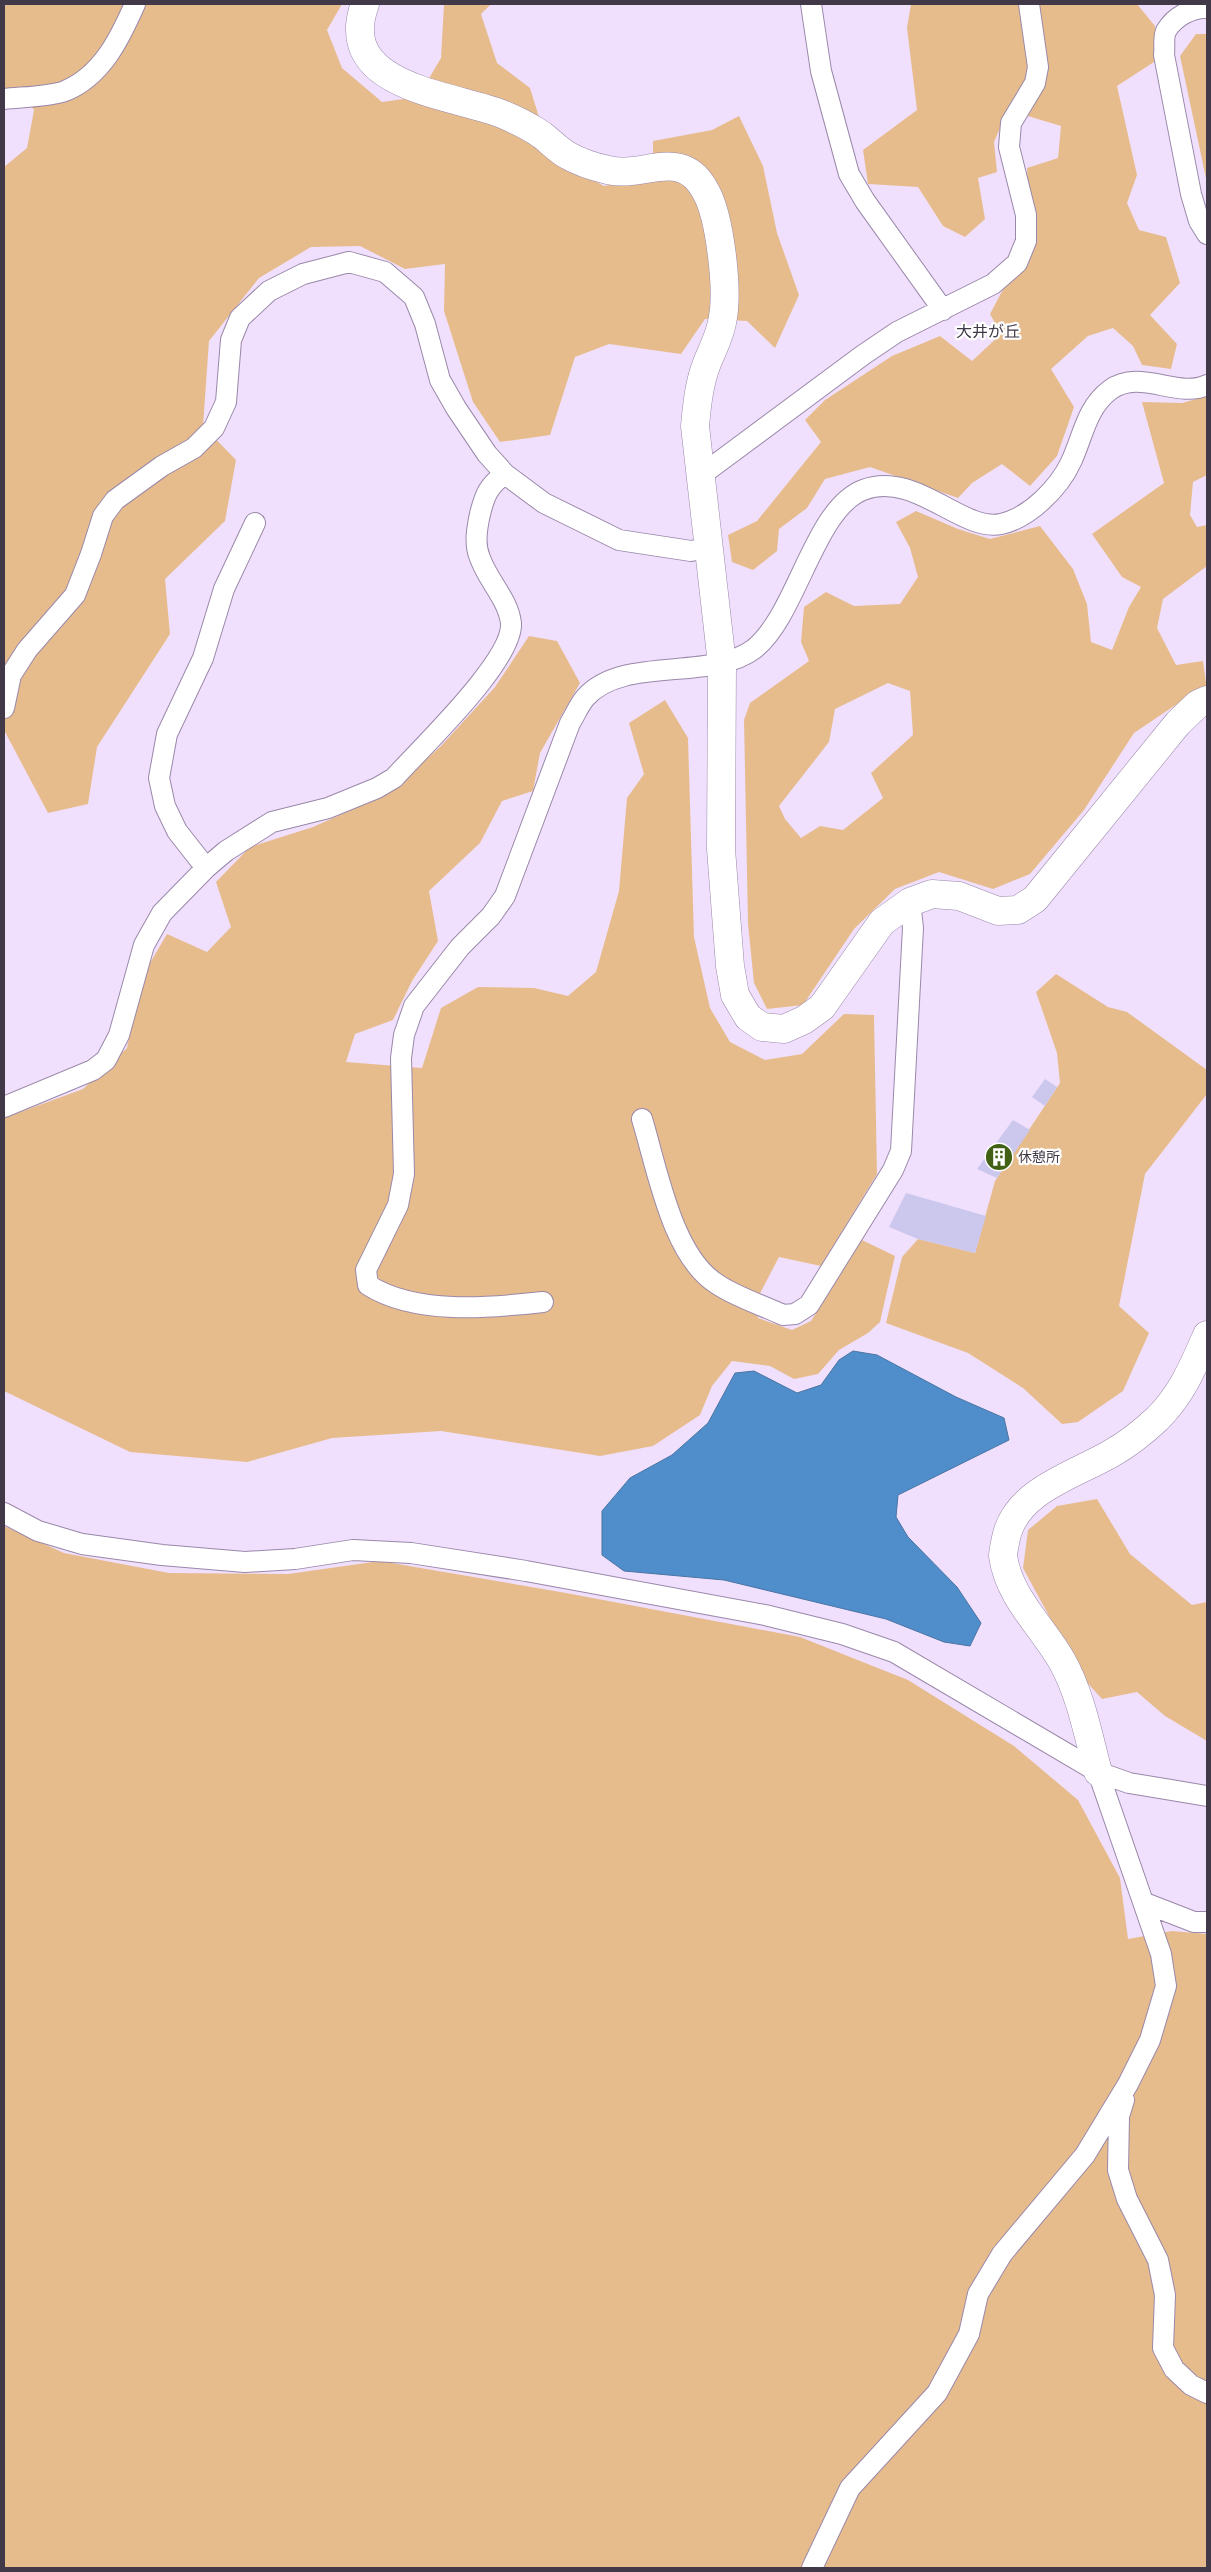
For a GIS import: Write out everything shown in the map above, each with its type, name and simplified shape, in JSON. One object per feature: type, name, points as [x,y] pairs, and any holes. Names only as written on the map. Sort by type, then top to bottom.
[{"type":"street","points":[[4,99],[64,91],[90,76],[118,42],[136,4]]},
{"type":"street","points":[[365,4],[361,15],[361,36],[367,54],[378,69],[398,81],[424,92],[502,114],[529,127],[568,156],[590,165],[611,171],[634,171],[654,166],[674,165],[690,173],[705,189],[715,209],[725,295],[724,318],[718,339],[706,365],[698,400],[695,426],[722,664],[721,849],[730,966],[735,995],[748,1017],[762,1027],[784,1029],[810,1016],[822,1007],[882,922],[910,902],[932,894],[959,896],[998,910],[1018,910],[1035,899],[1178,723],[1198,704],[1207,700]]},
{"type":"street","points":[[811,4],[821,71],[849,174],[864,201],[943,310]]},
{"type":"street","points":[[700,476],[897,332],[993,284],[1017,263],[1026,241],[1026,215],[1009,147],[1011,123],[1036,83],[1038,68],[1029,4]]},
{"type":"street","points":[[1207,8],[1201,8],[1177,17],[1166,32],[1164,56],[1190,194],[1207,234]]},
{"type":"street","points":[[4,708],[11,675],[27,650],[74,595],[91,554],[103,516],[115,500],[162,466],[194,448],[214,428],[226,402],[231,340],[240,318],[269,291],[303,274],[349,262],[384,272],[414,297],[425,324],[440,380],[456,408],[487,454],[505,474],[544,503],[619,540],[692,551],[708,548]]},
{"type":"street","points":[[543,1302],[491,1308],[416,1303],[384,1296],[368,1285],[366,1270],[398,1205],[404,1174],[401,1058],[404,1034],[414,1006],[460,947],[491,916],[506,896],[570,723],[585,697],[610,681],[662,669],[722,664],[736,660],[755,648],[775,624],[842,503],[862,490],[883,485],[910,490],[978,521],[999,524],[1015,519],[1032,509],[1056,484],[1071,463],[1086,420],[1097,401],[1112,388],[1130,382],[1157,382],[1183,388],[1202,388],[1207,385]]},
{"type":"street","points":[[4,1107],[93,1070],[106,1060],[119,1035],[144,945],[162,914],[206,868],[226,851],[272,822],[328,808],[377,788],[394,778],[489,674],[505,648],[511,624],[502,598],[479,558],[476,531],[485,492],[492,483],[505,474]]},
{"type":"street","points":[[206,868],[177,831],[165,806],[159,778],[167,734],[204,658],[224,589],[255,522]]},
{"type":"street","points":[[642,1119],[676,1234],[690,1258],[716,1284],[783,1315],[795,1314],[809,1305],[893,1170],[901,1151],[913,928],[910,902]]},
{"type":"street","points":[[812,2568],[850,2488],[937,2392],[969,2334],[978,2294],[1002,2254],[1085,2155],[1128,2084],[1150,2040],[1166,1986],[1161,1954],[1145,1903],[1112,1818],[1078,1697],[1062,1661],[1011,1586],[1003,1554],[1008,1532],[1020,1509],[1035,1495],[1111,1454],[1134,1439],[1158,1418],[1186,1385],[1207,1336]]},
{"type":"street","points":[[4,1513],[38,1531],[82,1544],[162,1555],[245,1562],[295,1559],[352,1550],[411,1553],[526,1571],[765,1615],[842,1634],[894,1652],[1068,1757],[1098,1772],[1129,1783],[1207,1796]]},
{"type":"street","points":[[1145,1903],[1194,1922],[1207,1922]]},
{"type":"street","points":[[1128,2084],[1119,2116],[1118,2170],[1127,2198],[1158,2260],[1164,2295],[1163,2348],[1174,2369],[1191,2385],[1207,2393]]},
{"type":"shaded area","points":[[4,4],[342,4],[327,30],[342,68],[382,102],[418,97],[441,58],[444,4],[491,4],[481,14],[497,63],[530,88],[551,156],[604,186],[653,178],[653,141],[712,130],[739,116],[763,166],[777,233],[799,295],[775,348],[747,321],[705,319],[681,354],[609,344],[575,357],[550,435],[500,442],[473,402],[444,311],[445,264],[405,269],[360,246],[311,247],[259,278],[209,341],[203,426],[236,460],[225,521],[165,579],[170,634],[97,747],[88,804],[48,813],[4,730],[4,167],[27,148],[34,110],[17,88],[4,89]]},
{"type":"shaded area","points":[[911,4],[1137,4],[1155,26],[1154,62],[1117,86],[1137,175],[1127,203],[1139,230],[1166,237],[1180,283],[1150,315],[1177,344],[1171,369],[1142,365],[1133,346],[1113,328],[1088,336],[1051,369],[1074,407],[1057,456],[1030,486],[1002,464],[972,483],[958,498],[870,467],[825,479],[807,508],[779,529],[777,551],[753,570],[732,562],[728,535],[757,521],[821,442],[805,420],[825,400],[892,356],[940,336],[972,361],[1001,334],[990,314],[1007,282],[1028,196],[1027,168],[1058,158],[1061,126],[1008,110],[994,142],[997,172],[978,178],[985,219],[965,237],[943,226],[918,187],[868,184],[863,150],[917,110],[907,28]]},
{"type":"shaded area","points":[[1196,34],[1207,34],[1207,183],[1180,56]]},
{"type":"shaded area","points":[[1207,396],[1207,475],[1193,482],[1190,515],[1197,527],[1207,525],[1207,566],[1163,599],[1157,628],[1176,665],[1203,661],[1207,690],[1180,702],[1134,733],[1084,810],[1030,874],[993,889],[939,872],[895,889],[854,929],[803,1005],[767,1009],[754,983],[748,924],[744,720],[750,703],[809,661],[801,642],[804,607],[826,592],[854,606],[900,604],[918,577],[910,548],[896,522],[916,511],[958,529],[990,539],[1040,526],[1073,569],[1087,604],[1091,642],[1112,650],[1129,607],[1141,587],[1122,577],[1092,534],[1164,483],[1142,402],[1182,403]],"holes":[[[888,683],[910,691],[913,735],[871,773],[883,798],[843,830],[820,826],[801,838],[785,819],[779,806],[829,742],[835,709]]]},
{"type":"shaded area","points":[[529,636],[557,641],[580,683],[540,753],[533,791],[502,801],[480,843],[429,891],[438,941],[412,981],[393,1020],[355,1034],[346,1062],[422,1068],[441,1008],[478,987],[534,988],[568,996],[596,972],[619,891],[627,798],[644,774],[629,723],[665,700],[688,738],[694,937],[710,1008],[730,1042],[765,1060],[802,1054],[844,1014],[874,1015],[877,1174],[821,1266],[779,1257],[756,1301],[758,1318],[792,1330],[811,1321],[862,1240],[895,1256],[880,1322],[868,1333],[839,1350],[818,1374],[794,1379],[770,1366],[732,1361],[712,1386],[700,1415],[653,1446],[600,1456],[441,1431],[332,1438],[247,1462],[130,1452],[4,1391],[4,1118],[83,1089],[127,1048],[140,980],[167,934],[207,952],[231,927],[216,882],[250,847],[313,827],[387,794],[440,747],[495,687]]},
{"type":"shaded area","points":[[1056,974],[1108,1007],[1127,1012],[1207,1070],[1207,1094],[1145,1174],[1119,1306],[1149,1333],[1123,1391],[1078,1422],[1062,1424],[1023,1388],[968,1353],[886,1323],[902,1257],[918,1239],[975,1253],[995,1181],[1060,1083],[1057,1053],[1036,992]]},
{"type":"shaded area","points":[[1097,1499],[1130,1554],[1192,1605],[1207,1602],[1207,1741],[1165,1716],[1137,1692],[1102,1699],[1082,1677],[1023,1568],[1028,1530],[1057,1506]]},
{"type":"shaded area","points":[[4,1526],[64,1553],[169,1573],[288,1574],[380,1561],[566,1593],[800,1637],[908,1680],[1014,1746],[1078,1800],[1120,1878],[1128,1939],[1172,1931],[1207,1934],[1207,2568],[4,2568]]},
{"type":"water","points":[[853,1351],[877,1355],[956,1397],[1004,1418],[1009,1440],[898,1495],[896,1517],[908,1537],[957,1587],[981,1623],[970,1646],[944,1642],[886,1619],[724,1580],[624,1571],[602,1555],[602,1511],[630,1478],[672,1455],[708,1423],[735,1373],[754,1371],[797,1393],[821,1385],[839,1360]]},
{"type":"building","points":[[1045,1079],[1057,1087],[1045,1106],[1032,1097]]},
{"type":"building","name":"休憩所","points":[[1013,1120],[1030,1130],[997,1178],[977,1169]]},
{"type":"building","points":[[906,1193],[986,1216],[975,1253],[918,1239],[889,1227]]},
{"type":"place","name":"休憩所","points":[[999,1157]]},
{"type":"district","name":"大井が丘","points":[[988,331]]}]
